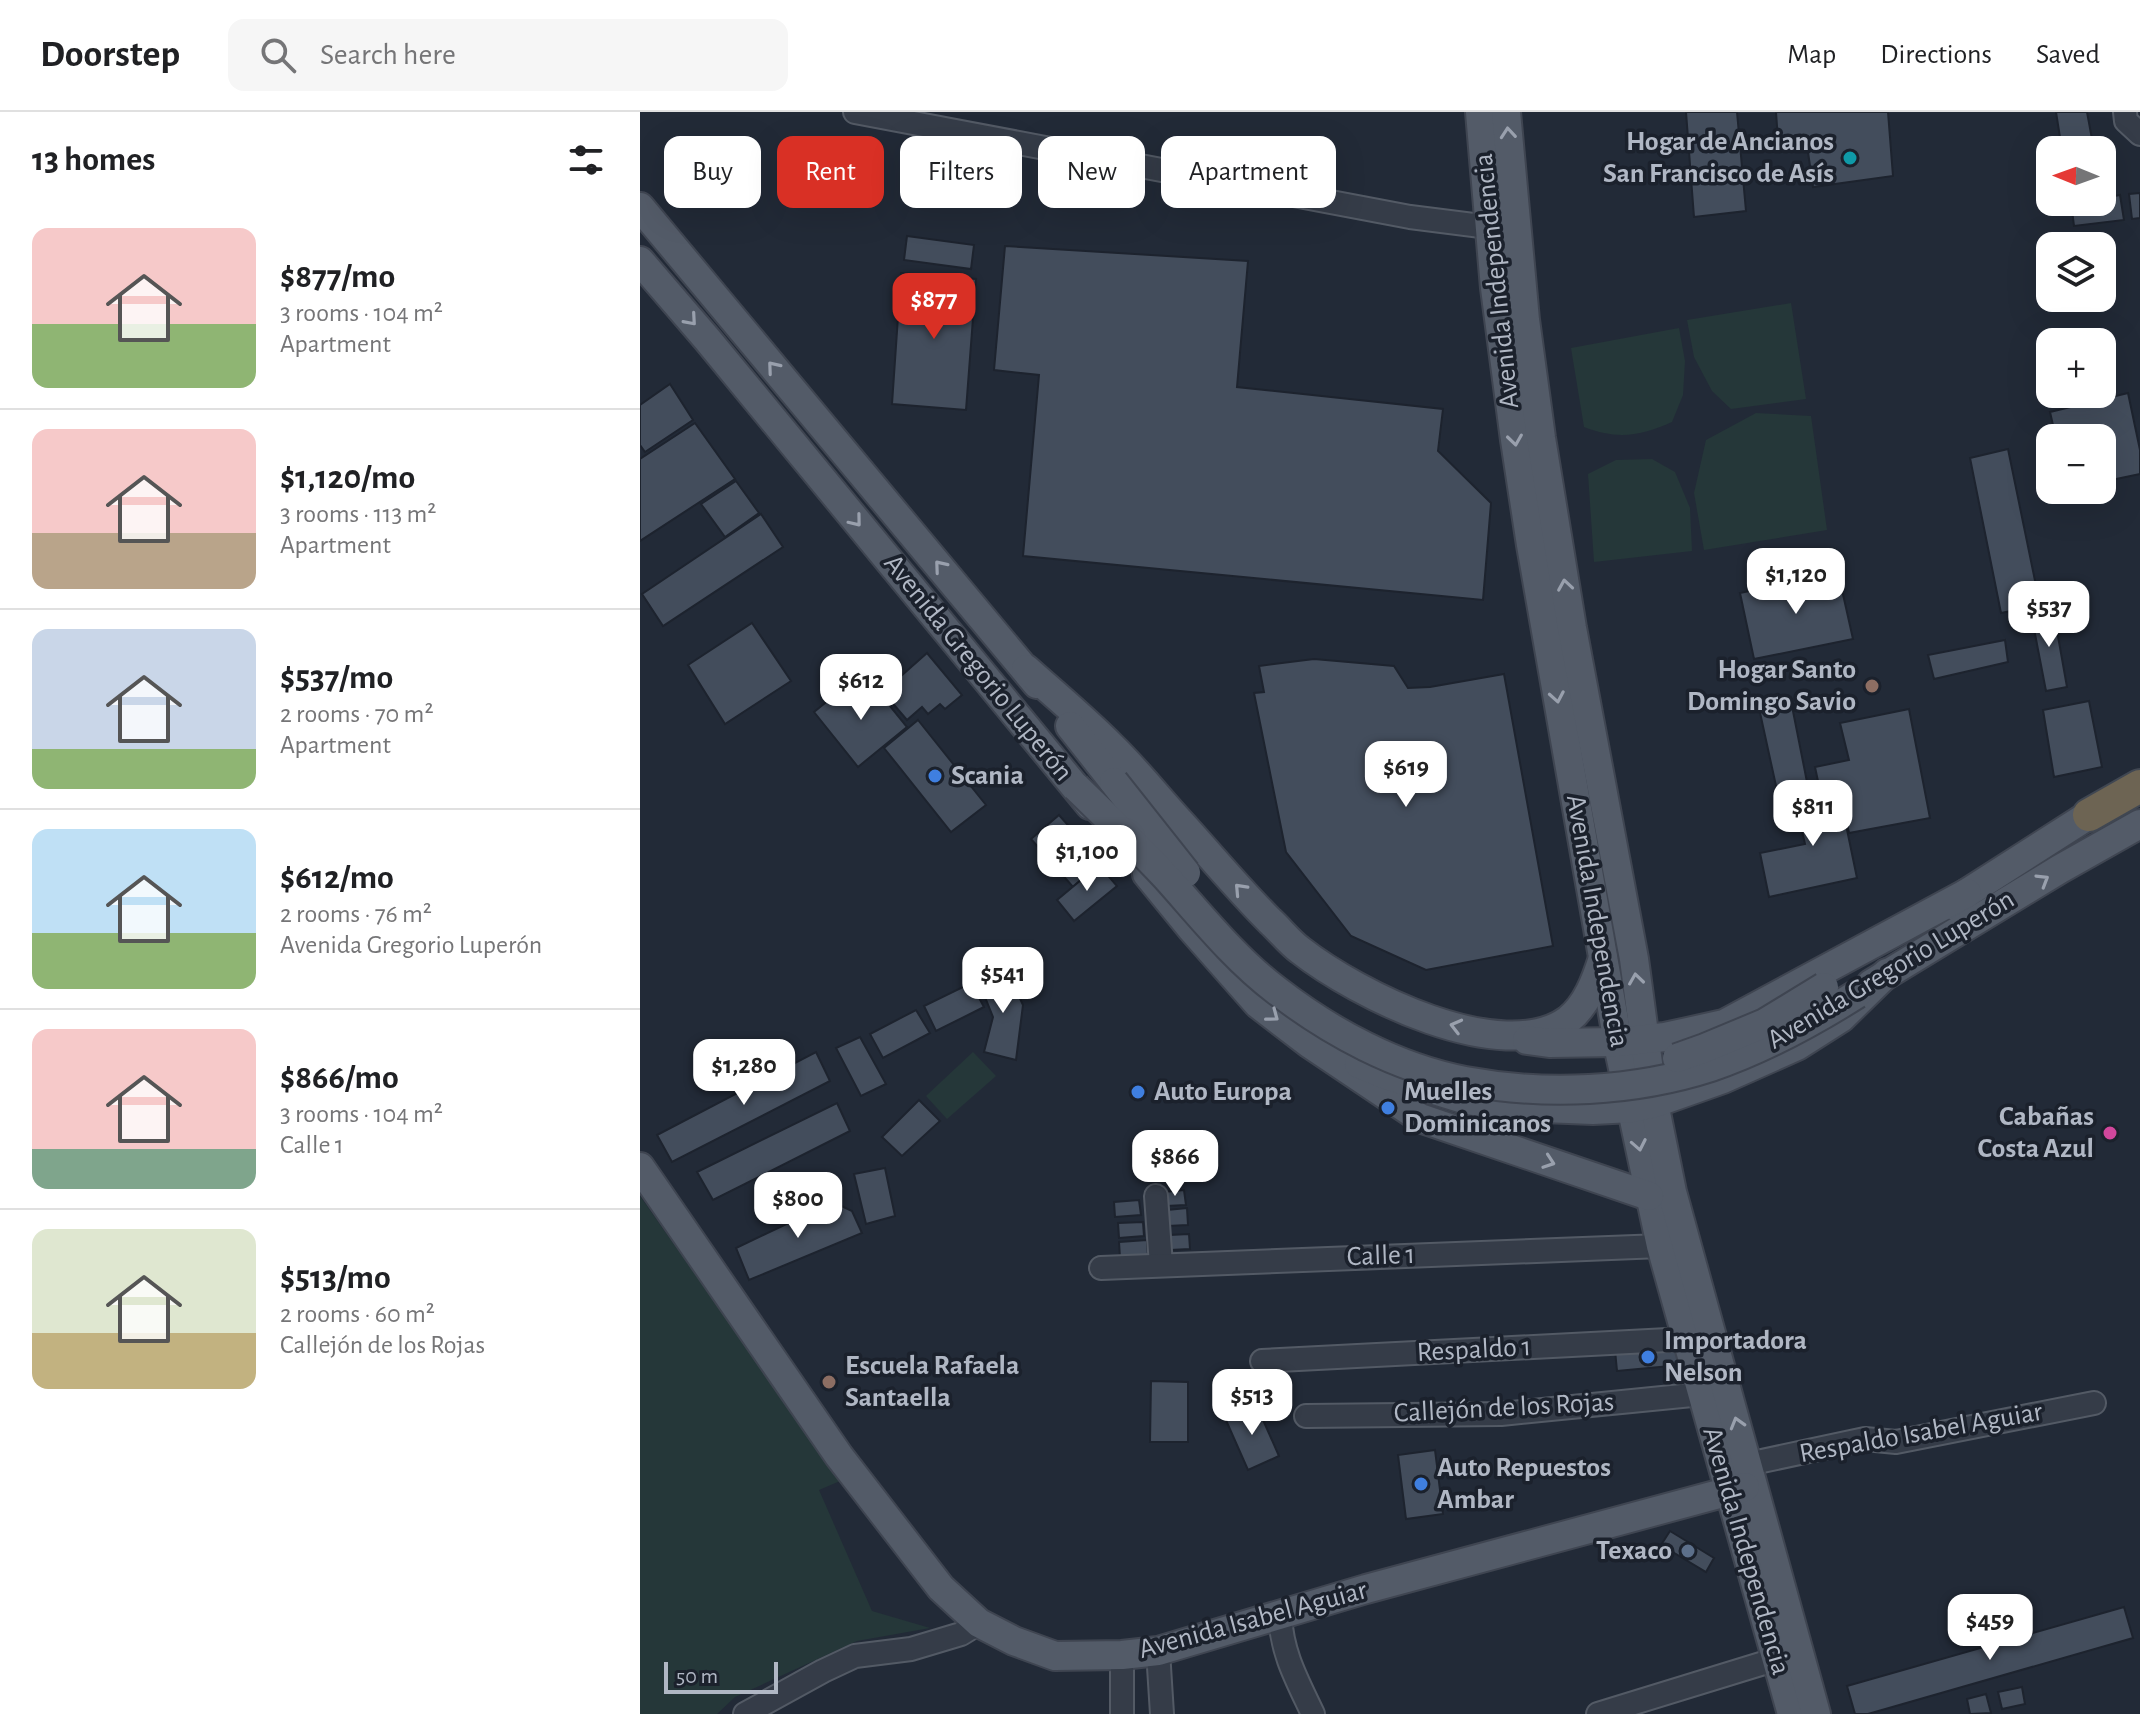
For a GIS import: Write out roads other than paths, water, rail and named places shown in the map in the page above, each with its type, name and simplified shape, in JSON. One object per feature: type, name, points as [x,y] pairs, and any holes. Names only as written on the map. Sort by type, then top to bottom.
[{"type":"highway","points":[[2089,815],[2140,786]]},
{"type":"highway","points":[[2089,815],[2140,792]]},
{"type":"main road","name":"Avenida Independencia","points":[[1480,112],[1502,226],[1525,320],[1572,628],[1628,923],[1632,1041],[1643,1106],[1649,1196],[1702,1394],[1744,1480],[1777,1659],[1792,1714]]},
{"type":"main road","name":"Avenida Independencia","points":[[1506,112],[1502,226],[1505,373],[1531,545],[1604,957],[1632,1041]]},
{"type":"main road","name":"Avenida Gregorio Luperón","points":[[640,207],[1026,669],[1179,865],[1255,950],[1299,987],[1339,1014],[1390,1039],[1456,1060],[1522,1069],[1600,1071],[1671,1060],[1765,1023],[1923,929],[1967,893],[2089,815]]},
{"type":"main road","name":"Avenida Gregorio Luperón","points":[[640,261],[1076,787],[1141,850],[1245,964],[1318,1021],[1355,1041],[1427,1071],[1506,1087],[1562,1089],[1603,1088],[1673,1077],[1712,1066],[1807,1025],[1887,973],[2140,824]]},
{"type":"main road","points":[[1026,669],[1112,747],[1262,913],[1299,949],[1350,983],[1402,1009],[1442,1023],[1549,1043],[1632,1041],[1724,1024],[1967,893]]},
{"type":"main road","points":[[1076,787],[1191,928],[1258,1004],[1310,1044],[1420,1118],[1649,1196]]},
{"type":"main road","points":[[1501,1036],[1548,1031],[1569,1019],[1585,1000],[1604,957]]},
{"type":"main road","points":[[1310,1044],[1386,1075],[1467,1100],[1521,1107],[1593,1110],[1643,1106],[1723,1079],[1797,1046],[1841,1018],[1887,973]]},
{"type":"main road","name":"Avenida Independencia","points":[[1643,1106],[1672,1192],[1744,1480],[1816,1714]]},
{"type":"main road","name":"Avenida Isabel Aguiar","points":[[640,1167],[839,1456],[941,1588],[979,1623],[1014,1641],[1055,1656],[1158,1651],[1744,1480]]},
{"type":"street","points":[[855,112],[1395,214],[1502,226]]},
{"type":"street","points":[[2125,112],[2126,121],[2140,134]]},
{"type":"street","points":[[1156,1196],[1161,1265]]},
{"type":"street","name":"Calle 1","points":[[1101,1268],[1661,1246]]},
{"type":"street","name":"Respaldo 1","points":[[1262,1361],[1687,1339]]},
{"type":"street","name":"Callejón de los Rojas","points":[[1306,1416],[1501,1414],[1702,1394]]},
{"type":"street","name":"Respaldo Isabel Aguiar","points":[[1744,1480],[1865,1439],[1896,1442],[2094,1403]]},
{"type":"street","points":[[1280,1616],[1281,1638],[1287,1658],[1313,1714]]},
{"type":"street","points":[[752,1711],[855,1656],[911,1649],[961,1634],[979,1623]]},
{"type":"street","points":[[1158,1651],[1162,1714]]},
{"type":"street","points":[[1122,1655],[1122,1714]]},
{"type":"street","points":[[1598,1714],[1777,1659]]},
{"type":"place","name":"Hogar de Ancianos San Francisco de Asís","points":[[1850,158]]},
{"type":"place","name":"Hogar Santo Domingo Savio","points":[[1872,686]]},
{"type":"place","name":"Scania","points":[[935,776]]},
{"type":"place","name":"Auto Europa","points":[[1138,1092]]},
{"type":"place","name":"Muelles Dominicanos","points":[[1388,1108]]},
{"type":"place","name":"Cabañas Costa Azul","points":[[2110,1133]]},
{"type":"place","name":"Importadora Nelson","points":[[1648,1357]]},
{"type":"place","name":"Escuela Rafaela Santaella","points":[[829,1382]]},
{"type":"place","name":"Auto Repuestos Ambar","points":[[1421,1484]]},
{"type":"place","name":"Texaco","points":[[1688,1551]]}]
